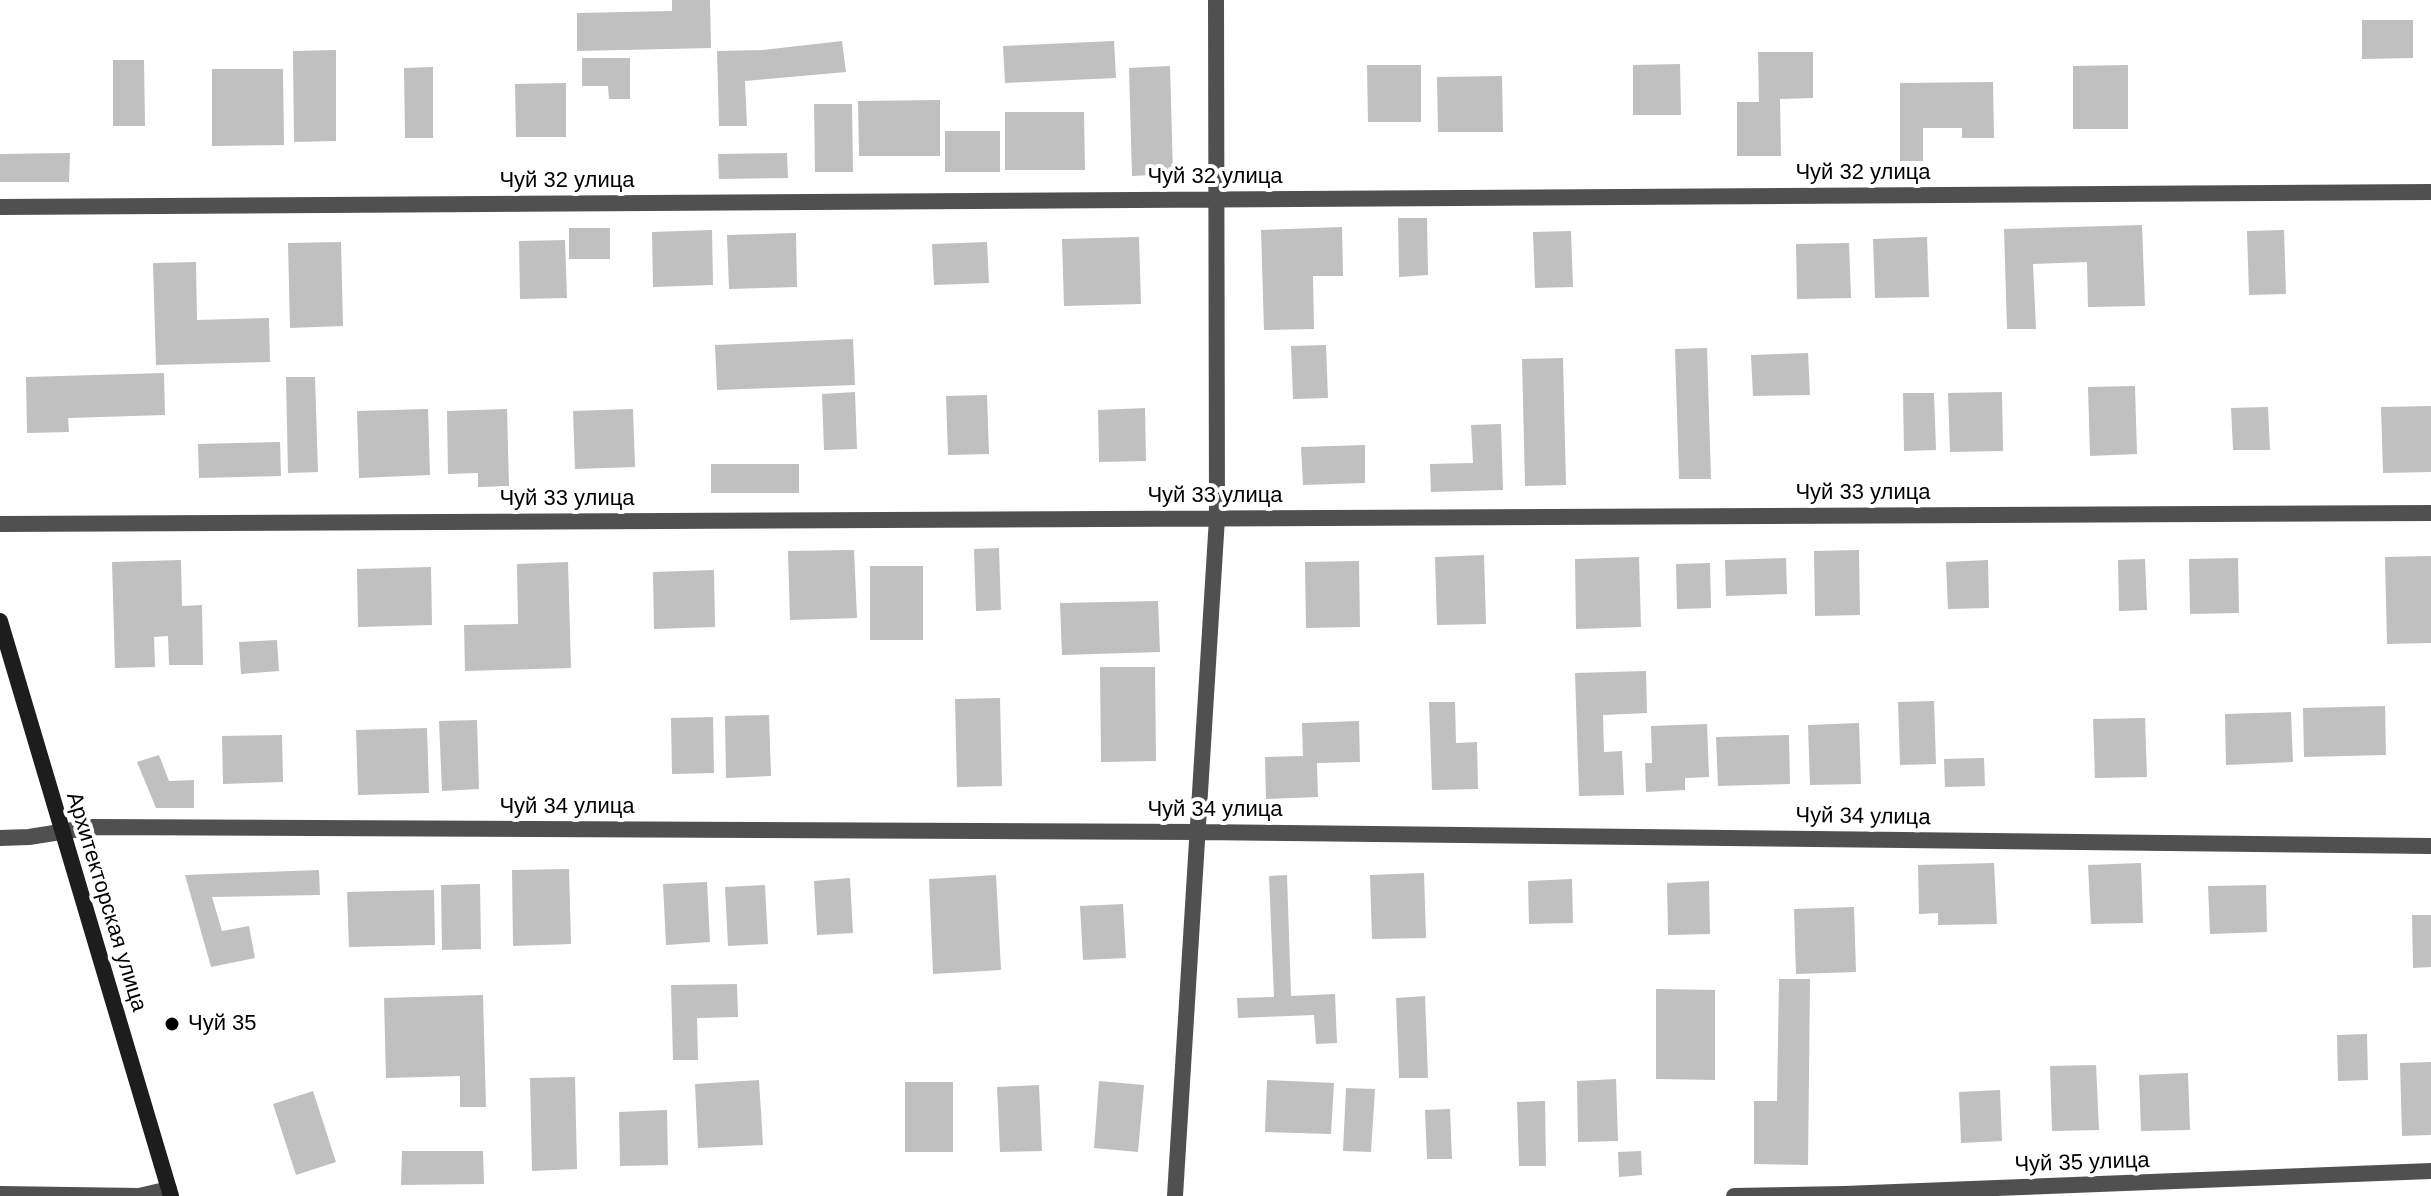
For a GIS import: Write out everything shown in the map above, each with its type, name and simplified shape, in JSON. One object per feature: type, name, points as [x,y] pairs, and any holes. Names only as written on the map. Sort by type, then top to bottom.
[{"type":"street","points":[[1175,1196],[1217,518],[1216,0]]},
{"type":"street","name":"Чуй 32 улица","points":[[0,207],[2431,192]]},
{"type":"street","name":"Чуй 33 улица","points":[[0,524],[2431,513]]},
{"type":"street","name":"Архитекторская улица","points":[[0,621],[170,1193]]},
{"type":"street","name":"Чуй 34 улица","points":[[0,838],[108,827],[1198,832],[2431,846]]},
{"type":"street","name":"Чуй 35 улица","points":[[1734,1196],[1844,1195],[2431,1171]]},
{"type":"street","points":[[0,1194],[139,1196],[170,1193]]},
{"type":"building","points":[[672,0],[710,0],[711,48],[577,51],[577,13],[672,11]]},
{"type":"building","points":[[2362,20],[2413,20],[2413,58],[2362,59]]},
{"type":"building","points":[[842,41],[846,72],[745,81],[747,126],[719,126],[717,51],[763,50]]},
{"type":"building","points":[[1114,41],[1116,78],[1005,83],[1003,46]]},
{"type":"building","points":[[336,50],[336,141],[294,142],[293,51]]},
{"type":"building","points":[[1758,52],[1813,52],[1813,98],[1780,99],[1781,156],[1737,156],[1737,102],[1759,102]]},
{"type":"building","points":[[582,58],[630,58],[630,99],[609,99],[608,86],[582,86]]},
{"type":"building","points":[[113,60],[144,60],[145,126],[113,126]]},
{"type":"building","points":[[1680,64],[1681,115],[1633,115],[1633,65]]},
{"type":"building","points":[[1367,65],[1421,65],[1421,122],[1368,122]]},
{"type":"building","points":[[2128,65],[2128,129],[2073,129],[2073,66]]},
{"type":"building","points":[[1170,66],[1173,174],[1132,176],[1129,68]]},
{"type":"building","points":[[433,67],[433,138],[405,138],[404,68]]},
{"type":"building","points":[[212,69],[283,69],[284,145],[212,146]]},
{"type":"building","points":[[1502,76],[1503,132],[1438,132],[1437,77]]},
{"type":"building","points":[[1993,82],[1994,138],[1962,138],[1962,128],[1923,128],[1923,161],[1900,161],[1900,83]]},
{"type":"building","points":[[566,83],[566,137],[516,137],[515,84]]},
{"type":"building","points":[[940,100],[940,156],[859,156],[858,101]]},
{"type":"building","points":[[814,104],[852,104],[853,172],[815,172]]},
{"type":"building","points":[[1005,112],[1084,112],[1085,170],[1005,170]]},
{"type":"building","points":[[945,131],[1000,131],[1000,172],[945,172]]},
{"type":"building","points":[[70,153],[69,182],[0,182],[0,154]]},
{"type":"building","points":[[787,153],[788,178],[719,179],[718,154]]},
{"type":"building","points":[[1398,218],[1427,218],[1428,275],[1399,277]]},
{"type":"building","points":[[2142,225],[2145,306],[2088,307],[2087,262],[2033,264],[2036,329],[2007,329],[2004,229]]},
{"type":"building","points":[[1342,227],[1343,276],[1313,276],[1314,329],[1264,330],[1261,230]]},
{"type":"building","points":[[569,228],[610,228],[610,259],[569,259]]},
{"type":"building","points":[[712,230],[713,285],[653,287],[652,232]]},
{"type":"building","points":[[2284,230],[2286,294],[2249,295],[2247,231]]},
{"type":"building","points":[[1571,231],[1573,287],[1535,288],[1533,232]]},
{"type":"building","points":[[796,233],[797,287],[729,289],[727,235]]},
{"type":"building","points":[[1139,237],[1141,304],[1064,306],[1062,239]]},
{"type":"building","points":[[1927,237],[1929,297],[1875,298],[1873,239]]},
{"type":"building","points":[[565,240],[567,298],[520,299],[519,241]]},
{"type":"building","points":[[341,242],[343,326],[290,328],[288,243]]},
{"type":"building","points":[[987,242],[989,283],[934,285],[932,244]]},
{"type":"building","points":[[1849,243],[1851,298],[1797,299],[1796,244]]},
{"type":"building","points":[[196,262],[197,320],[269,318],[270,362],[156,365],[153,263]]},
{"type":"building","points":[[853,339],[855,385],[717,390],[715,345]]},
{"type":"building","points":[[1326,345],[1328,398],[1293,399],[1291,346]]},
{"type":"building","points":[[1707,348],[1711,479],[1679,479],[1675,349]]},
{"type":"building","points":[[1808,353],[1810,395],[1753,396],[1751,355]]},
{"type":"building","points":[[1563,358],[1566,485],[1525,486],[1522,359]]},
{"type":"building","points":[[164,373],[165,415],[68,418],[69,432],[27,433],[26,377]]},
{"type":"building","points":[[286,377],[315,377],[318,472],[288,473]]},
{"type":"building","points":[[2135,386],[2137,454],[2090,456],[2088,387]]},
{"type":"building","points":[[855,392],[857,449],[824,450],[822,394]]},
{"type":"building","points":[[2002,392],[2003,451],[1950,452],[1948,393]]},
{"type":"building","points":[[1903,393],[1934,393],[1936,450],[1904,451]]},
{"type":"building","points":[[987,395],[989,454],[948,455],[946,396]]},
{"type":"building","points":[[2431,406],[2431,472],[2383,473],[2381,407]]},
{"type":"building","points":[[2268,407],[2270,450],[2233,450],[2231,408]]},
{"type":"building","points":[[1145,408],[1146,461],[1099,462],[1098,410]]},
{"type":"building","points":[[428,409],[430,475],[359,478],[357,411]]},
{"type":"building","points":[[507,409],[509,486],[478,487],[478,473],[448,474],[447,411]]},
{"type":"building","points":[[633,409],[635,467],[575,469],[573,411]]},
{"type":"building","points":[[1501,424],[1503,490],[1431,492],[1430,464],[1473,463],[1471,425]]},
{"type":"building","points":[[280,442],[281,476],[199,478],[198,444]]},
{"type":"building","points":[[1365,445],[1365,483],[1303,485],[1301,447]]},
{"type":"building","points":[[711,464],[799,464],[799,493],[711,493]]},
{"type":"building","points":[[999,548],[1001,610],[976,611],[974,549]]},
{"type":"building","points":[[854,550],[857,618],[790,620],[788,551]]},
{"type":"building","points":[[1859,550],[1860,615],[1815,616],[1814,551]]},
{"type":"building","points":[[1484,555],[1486,624],[1437,625],[1435,557]]},
{"type":"building","points":[[2431,556],[2431,643],[2387,644],[2385,557]]},
{"type":"building","points":[[1639,557],[1641,627],[1576,629],[1575,559]]},
{"type":"building","points":[[1786,558],[1787,594],[1726,596],[1725,560]]},
{"type":"building","points":[[2238,558],[2239,613],[2190,614],[2189,559]]},
{"type":"building","points":[[2145,559],[2147,610],[2119,611],[2118,560]]},
{"type":"building","points":[[181,560],[182,606],[202,605],[203,665],[169,665],[168,636],[154,637],[155,667],[115,668],[112,562]]},
{"type":"building","points":[[1988,560],[1989,608],[1948,609],[1946,562]]},
{"type":"building","points":[[1359,561],[1360,627],[1306,628],[1305,562]]},
{"type":"building","points":[[568,562],[571,668],[465,671],[464,625],[518,624],[517,564]]},
{"type":"building","points":[[1710,563],[1711,608],[1677,609],[1676,564]]},
{"type":"building","points":[[870,566],[923,566],[923,640],[870,640]]},
{"type":"building","points":[[431,567],[432,625],[358,627],[357,569]]},
{"type":"building","points":[[714,570],[715,627],[654,629],[653,572]]},
{"type":"building","points":[[1158,601],[1160,652],[1062,655],[1060,603]]},
{"type":"building","points":[[277,640],[279,671],[241,674],[239,642]]},
{"type":"building","points":[[1100,667],[1155,667],[1156,761],[1101,762]]},
{"type":"building","points":[[1646,671],[1647,713],[1603,715],[1604,752],[1622,751],[1624,795],[1579,796],[1575,673]]},
{"type":"building","points":[[1000,698],[1002,786],[957,787],[955,699]]},
{"type":"building","points":[[1934,701],[1936,764],[1900,765],[1898,702]]},
{"type":"building","points":[[1429,702],[1455,702],[1456,743],[1477,742],[1478,789],[1432,790]]},
{"type":"building","points":[[2385,706],[2386,755],[2304,757],[2303,708]]},
{"type":"building","points":[[2291,712],[2293,762],[2226,765],[2225,714]]},
{"type":"building","points":[[769,715],[771,776],[726,778],[725,716]]},
{"type":"building","points":[[713,717],[714,773],[672,774],[671,718]]},
{"type":"building","points":[[2145,718],[2147,777],[2095,778],[2093,719]]},
{"type":"building","points":[[477,720],[479,789],[442,791],[439,721]]},
{"type":"building","points":[[1359,721],[1360,762],[1317,763],[1318,797],[1266,799],[1265,757],[1303,756],[1302,723]]},
{"type":"building","points":[[1859,723],[1861,784],[1810,785],[1808,725]]},
{"type":"building","points":[[1707,724],[1709,777],[1685,778],[1685,790],[1646,792],[1645,763],[1652,763],[1651,726]]},
{"type":"building","points":[[427,728],[429,793],[358,795],[356,730]]},
{"type":"building","points":[[282,735],[283,782],[223,784],[222,736]]},
{"type":"building","points":[[1789,735],[1790,784],[1718,786],[1716,737]]},
{"type":"building","points":[[159,755],[169,781],[194,780],[194,808],[156,808],[137,762]]},
{"type":"building","points":[[1984,758],[1985,786],[1945,787],[1944,759]]},
{"type":"building","points":[[1994,863],[1997,924],[1938,925],[1938,913],[1919,914],[1918,865]]},
{"type":"building","points":[[2141,863],[2143,923],[2091,924],[2088,865]]},
{"type":"building","points":[[569,869],[571,944],[513,946],[512,870]]},
{"type":"building","points":[[319,870],[320,895],[212,897],[222,931],[249,926],[255,958],[211,967],[185,875]]},
{"type":"building","points":[[1424,873],[1426,938],[1372,939],[1370,875]]},
{"type":"building","points":[[996,875],[1001,970],[933,974],[929,879]]},
{"type":"building","points":[[1287,875],[1291,996],[1335,994],[1337,1043],[1316,1044],[1314,1015],[1238,1018],[1237,998],[1274,997],[1269,876]]},
{"type":"building","points":[[850,878],[853,933],[817,935],[814,881]]},
{"type":"building","points":[[1572,879],[1573,923],[1529,924],[1528,881]]},
{"type":"building","points":[[1709,881],[1710,934],[1668,935],[1667,883]]},
{"type":"building","points":[[707,882],[710,942],[666,945],[663,884]]},
{"type":"building","points":[[480,884],[481,949],[442,950],[441,885]]},
{"type":"building","points":[[765,885],[768,944],[728,946],[725,887]]},
{"type":"building","points":[[2266,885],[2267,932],[2210,934],[2208,886]]},
{"type":"building","points":[[434,890],[435,945],[349,947],[347,892]]},
{"type":"building","points":[[1123,904],[1126,958],[1083,960],[1080,906]]},
{"type":"building","points":[[1854,907],[1856,972],[1796,974],[1794,909]]},
{"type":"building","points":[[2412,915],[2431,915],[2431,967],[2413,968]]},
{"type":"building","points":[[1779,979],[1810,979],[1808,1165],[1754,1164],[1754,1101],[1777,1101]]},
{"type":"building","points":[[737,984],[738,1017],[697,1018],[698,1060],[673,1060],[671,985]]},
{"type":"building","points":[[1656,989],[1715,990],[1715,1080],[1656,1079]]},
{"type":"building","points":[[483,995],[486,1107],[460,1107],[460,1076],[386,1078],[384,998]]},
{"type":"building","points":[[1425,996],[1428,1078],[1399,1078],[1396,998]]},
{"type":"building","points":[[2367,1034],[2368,1080],[2338,1081],[2337,1035]]},
{"type":"building","points":[[2431,1062],[2431,1135],[2402,1136],[2400,1063]]},
{"type":"building","points":[[2096,1065],[2099,1130],[2052,1131],[2050,1066]]},
{"type":"building","points":[[2188,1073],[2190,1130],[2141,1131],[2139,1075]]},
{"type":"building","points":[[575,1077],[577,1169],[532,1171],[530,1078]]},
{"type":"building","points":[[1616,1079],[1618,1141],[1578,1142],[1577,1081]]},
{"type":"building","points":[[759,1080],[763,1145],[698,1148],[695,1084]]},
{"type":"building","points":[[1267,1080],[1334,1083],[1331,1134],[1265,1132]]},
{"type":"building","points":[[1099,1081],[1144,1085],[1138,1152],[1094,1148]]},
{"type":"building","points":[[905,1082],[953,1082],[953,1152],[905,1152]]},
{"type":"building","points":[[1039,1085],[1042,1151],[1000,1152],[997,1087]]},
{"type":"building","points":[[1346,1088],[1375,1089],[1371,1152],[1343,1151]]},
{"type":"building","points":[[2000,1090],[2002,1141],[1961,1143],[1959,1092]]},
{"type":"building","points":[[313,1091],[336,1162],[296,1175],[273,1104]]},
{"type":"building","points":[[1545,1101],[1546,1166],[1519,1166],[1517,1102]]},
{"type":"building","points":[[1450,1109],[1452,1159],[1427,1159],[1425,1110]]},
{"type":"building","points":[[667,1110],[668,1165],[620,1166],[619,1112]]},
{"type":"building","points":[[402,1151],[483,1151],[484,1184],[401,1185]]},
{"type":"building","points":[[1641,1151],[1642,1175],[1619,1177],[1618,1152]]},
{"type":"place","name":"Чуй 35","points":[[172,1024]]}]
